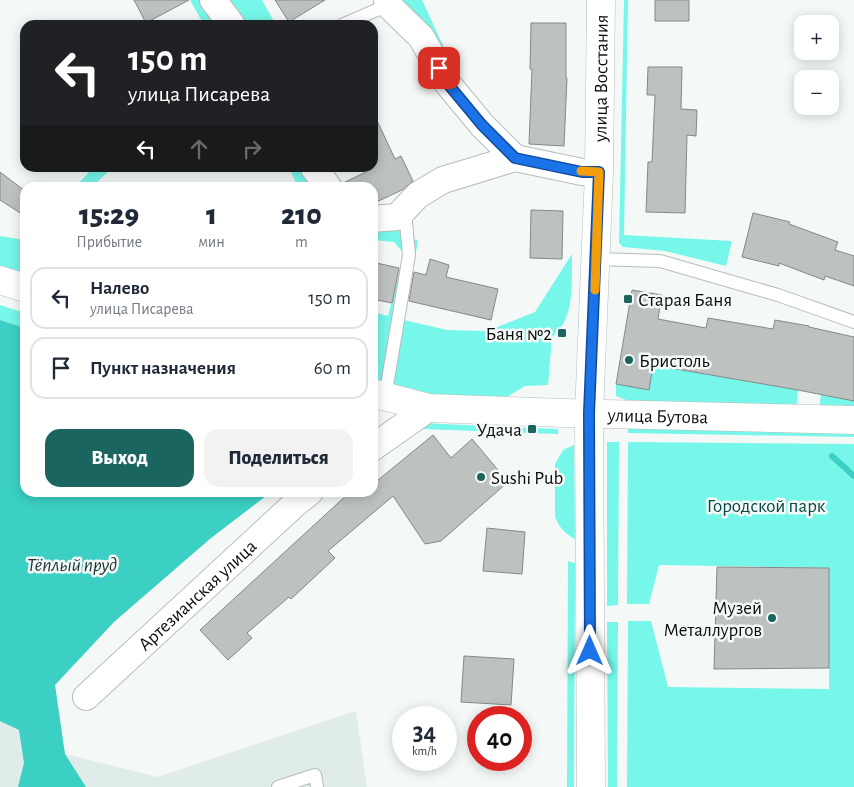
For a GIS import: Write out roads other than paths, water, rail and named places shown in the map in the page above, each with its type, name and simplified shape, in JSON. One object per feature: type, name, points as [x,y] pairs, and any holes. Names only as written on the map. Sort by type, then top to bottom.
[{"type":"street","points":[[213,0],[228,20]]},
{"type":"street","name":"улица Восстания","points":[[591,787],[589,413],[599,172],[601,0]]},
{"type":"street","points":[[388,3],[421,36],[448,84],[482,125],[515,158]]},
{"type":"street","points":[[378,219],[397,217],[418,195],[443,180],[515,158],[582,172],[599,172]]},
{"type":"street","points":[[0,280],[20,286]]},
{"type":"street","name":"улица Бутова","points":[[379,395],[429,408],[854,420]]},
{"type":"street","points":[[378,444],[429,408]]},
{"type":"street","name":"Артезианская улица","points":[[86,697],[304,497]]},
{"type":"lane","points":[[352,20],[388,3]]},
{"type":"lane","points":[[379,395],[408,255],[405,208]]},
{"type":"lane","points":[[596,259],[660,261],[778,295],[854,322]]},
{"type":"lane","points":[[278,787],[315,775],[317,787]]},
{"type":"water","name":"Тёплый пруд","points":[[0,320],[20,326],[20,497],[265,497],[211,538],[114,622],[55,685],[65,754],[86,787],[18,787],[24,763],[19,730],[0,721]]},
{"type":"waterway","points":[[832,456],[854,476]]},
{"type":"place","name":"Старая Баня","points":[[628,299]]},
{"type":"place","name":"Баня №2","points":[[562,333]]},
{"type":"place","name":"Бристоль","points":[[629,360]]},
{"type":"place","name":"Удача","points":[[532,429]]},
{"type":"place","name":"Sushi Pub","points":[[481,477]]},
{"type":"place","name":"Музей Металлургов","points":[[772,618]]},
{"type":"park label","name":"Городской парк","points":[[766,505]]}]
